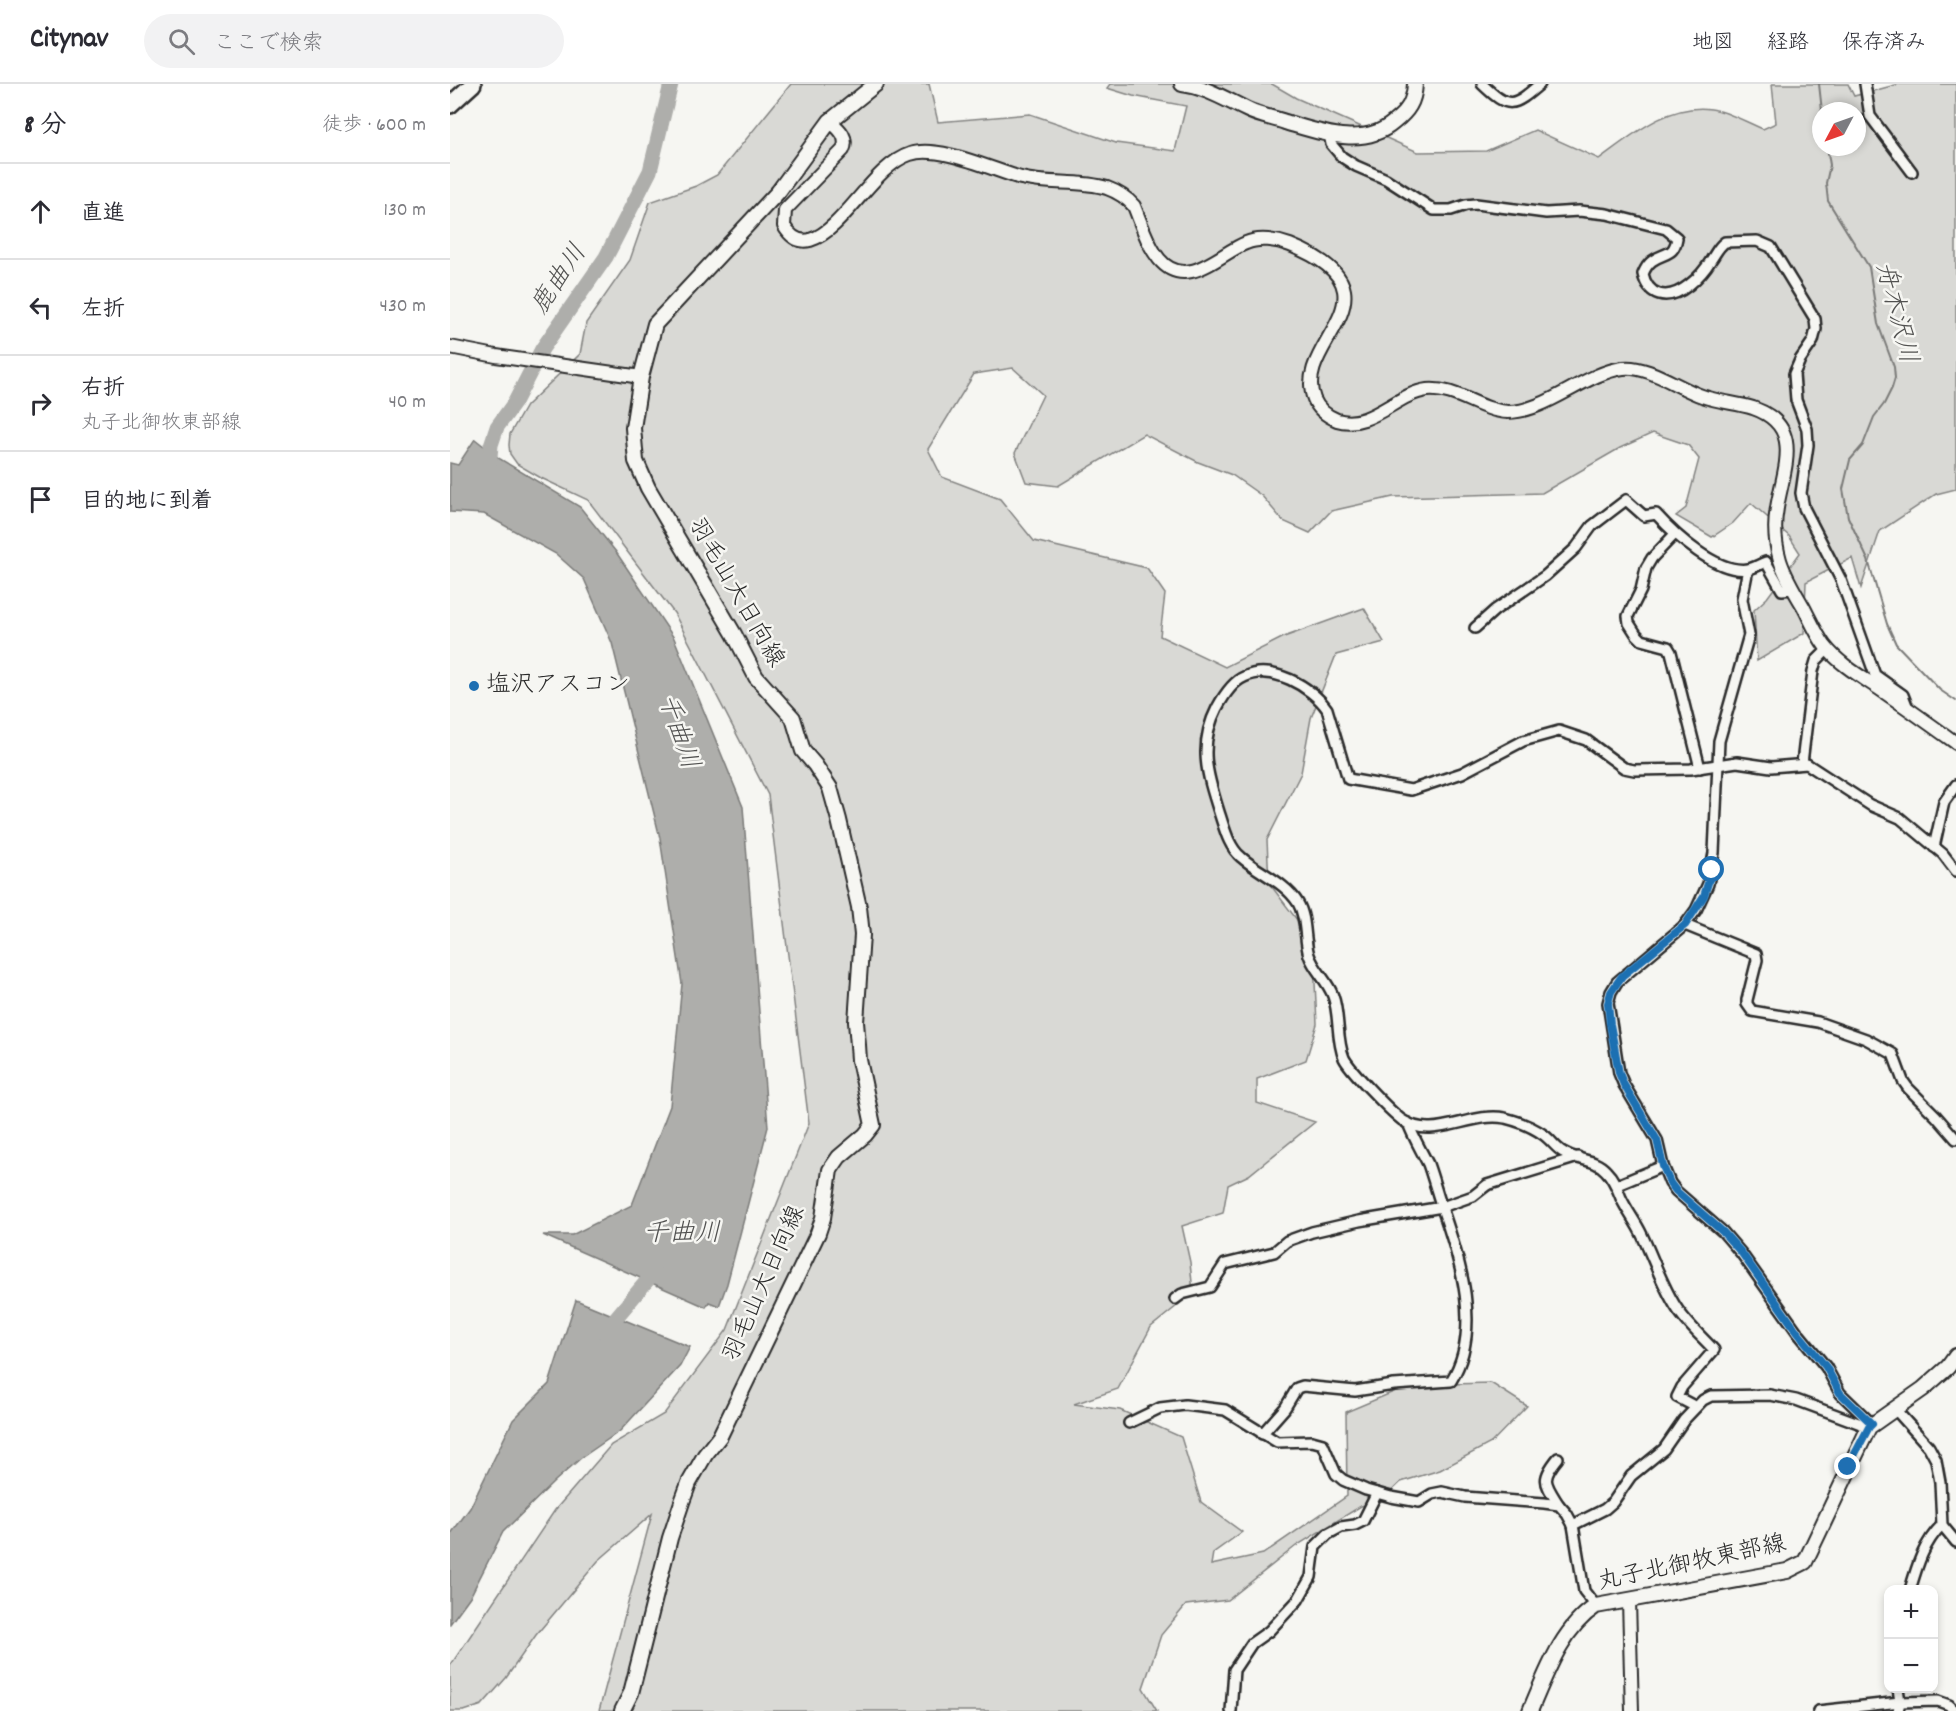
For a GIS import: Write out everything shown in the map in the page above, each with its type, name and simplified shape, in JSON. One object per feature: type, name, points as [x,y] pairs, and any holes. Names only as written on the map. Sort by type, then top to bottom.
[{"type":"main road","points":[[450,105],[473,84]]},
{"type":"main road","name":"羽毛山大日向線","points":[[622,1711],[631,1693],[670,1538],[689,1483],[705,1455],[720,1436],[818,1233],[823,1218],[830,1170],[839,1157],[873,1125],[859,1060],[857,1033],[862,960],[860,916],[830,788],[803,751],[793,718],[756,677],[740,644],[641,474],[633,447],[633,428],[641,377],[651,336],[659,319],[703,275],[778,192],[830,121],[876,84]]},
{"type":"main road","points":[[1182,84],[1214,93],[1253,112],[1345,137],[1359,137],[1381,131],[1391,125],[1407,112],[1412,102],[1415,84]]},
{"type":"main road","name":"丸子北御牧東部線","points":[[1530,1711],[1557,1652],[1584,1614],[1596,1606],[1787,1571],[1799,1566],[1810,1554],[1870,1425],[1934,1380],[1956,1356]]},
{"type":"street","points":[[1482,84],[1493,95],[1508,104],[1519,102],[1540,84]]},
{"type":"street","points":[[1865,84],[1870,116],[1912,172]]},
{"type":"street","points":[[830,121],[844,135],[846,144],[835,160],[785,210],[784,226],[793,238],[807,241],[817,237],[898,160],[910,154],[926,152],[952,156],[1021,178],[1087,184],[1114,190],[1134,206],[1155,253],[1165,266],[1175,270],[1203,268],[1246,243],[1255,241],[1269,240],[1285,243],[1318,259],[1337,277],[1345,294],[1341,315],[1314,368],[1311,390],[1314,402],[1320,409],[1340,421],[1360,421],[1407,395],[1432,390],[1455,394],[1495,410],[1518,411],[1598,375],[1629,368],[1641,369],[1704,397],[1763,412],[1773,419],[1786,437],[1787,461],[1776,512],[1779,557],[1793,589],[1828,649],[1848,667],[1956,742]]},
{"type":"street","points":[[1329,134],[1330,144],[1342,157],[1386,179],[1434,210],[1450,210],[1476,204],[1546,213],[1579,211],[1607,214],[1666,229],[1677,238],[1673,249],[1667,255],[1650,262],[1643,274],[1645,283],[1659,294],[1672,294],[1688,285],[1704,270],[1716,251],[1725,242],[1757,241],[1771,247],[1815,319],[1816,329],[1813,341],[1794,374],[1796,400],[1807,429],[1808,445],[1801,493],[1804,508],[1841,580],[1875,675],[1903,695],[1908,708]]},
{"type":"street","points":[[450,347],[641,377]]},
{"type":"street","points":[[1475,628],[1495,610],[1545,576],[1576,548],[1592,526],[1626,500],[1644,516],[1656,514],[1674,535],[1719,564],[1731,568],[1748,569],[1766,562],[1782,590],[1793,589]]},
{"type":"street","points":[[1674,535],[1652,558],[1646,568],[1641,590],[1629,616],[1629,623],[1642,640],[1663,645],[1671,652],[1700,768]]},
{"type":"street","points":[[1748,569],[1742,599],[1749,635],[1719,741],[1712,870],[1704,896],[1685,925],[1622,976],[1611,992],[1608,1003],[1610,1024],[1619,1073],[1657,1140],[1670,1183],[1741,1252],[1798,1333],[1826,1367],[1840,1393],[1870,1425]]},
{"type":"street","points":[[1802,763],[1813,671],[1816,661],[1828,649]]},
{"type":"street","points":[[1696,1407],[1677,1397],[1682,1387],[1714,1350],[1675,1306],[1633,1216],[1621,1198],[1617,1185],[1598,1163],[1564,1153],[1543,1134],[1503,1118],[1489,1118],[1429,1128],[1408,1123],[1402,1120],[1353,1071],[1344,1058],[1334,997],[1310,959],[1298,904],[1284,888],[1242,859],[1233,849],[1227,836],[1206,771],[1211,723],[1226,694],[1242,677],[1255,673],[1279,676],[1306,688],[1327,709],[1348,779],[1411,790],[1445,780],[1523,741],[1559,731],[1586,740],[1623,768],[1634,770],[1700,768],[1737,762],[1771,766],[1802,763],[1815,768],[1870,806],[1900,818],[1934,847],[1953,865],[1956,871]]},
{"type":"street","points":[[1934,847],[1944,802],[1956,785]]},
{"type":"street","points":[[1685,925],[1756,954],[1757,960],[1747,1000],[1752,1011],[1818,1022],[1866,1039],[1893,1054],[1908,1089],[1956,1139]]},
{"type":"street","points":[[1262,1434],[1285,1408],[1297,1388],[1303,1386],[1355,1391],[1394,1385],[1451,1381],[1460,1363],[1466,1332],[1463,1275],[1427,1164],[1408,1123]]},
{"type":"street","points":[[1175,1299],[1182,1294],[1210,1287],[1225,1264],[1274,1252],[1287,1241],[1312,1232],[1359,1221],[1442,1207],[1473,1196],[1487,1185],[1578,1157]]},
{"type":"street","points":[[1617,1185],[1663,1166]]},
{"type":"street","points":[[1573,1525],[1605,1509],[1613,1502],[1631,1476],[1664,1449],[1684,1420],[1711,1395],[1770,1395],[1796,1400],[1870,1425]]},
{"type":"street","points":[[1129,1423],[1152,1410],[1171,1405],[1225,1410],[1277,1442],[1312,1441],[1323,1444],[1336,1474],[1343,1480],[1377,1493],[1419,1502],[1432,1494],[1442,1492],[1465,1497],[1559,1505]]},
{"type":"street","points":[[1894,1408],[1929,1447],[1936,1460],[1940,1482],[1942,1525],[1956,1542]]},
{"type":"street","points":[[1558,1458],[1548,1469],[1546,1484],[1573,1525],[1584,1591],[1596,1606]]},
{"type":"street","points":[[1231,1711],[1234,1670],[1252,1643],[1269,1631],[1298,1600],[1311,1576],[1314,1547],[1328,1534],[1341,1527],[1363,1521],[1377,1493]]},
{"type":"street","points":[[1912,1585],[1930,1536],[1942,1525]]},
{"type":"street","points":[[1629,1601],[1632,1711]]},
{"type":"street","points":[[1818,1711],[1938,1701],[1949,1705],[1954,1711]]},
{"type":"shaded area","points":[[791,84],[929,84],[938,122],[1030,114],[1116,143],[1175,151],[1186,106],[1133,96],[1107,88],[1110,84],[1272,84],[1296,98],[1418,152],[1486,151],[1535,130],[1599,159],[1651,123],[1665,116],[1695,108],[1717,110],[1763,129],[1776,123],[1772,84],[1848,84],[1854,96],[1899,84],[1956,84],[1956,489],[1936,494],[1880,531],[1861,588],[1852,558],[1806,582],[1804,633],[1757,661],[1754,610],[1767,598],[1800,553],[1789,536],[1751,503],[1733,523],[1712,537],[1676,516],[1686,508],[1699,459],[1688,445],[1653,433],[1620,448],[1542,493],[1393,497],[1331,511],[1310,533],[1283,521],[1262,496],[1232,475],[1198,462],[1144,434],[1058,486],[1026,482],[1015,453],[1043,395],[1013,368],[974,374],[928,449],[942,477],[1000,499],[1034,541],[1147,568],[1165,594],[1160,636],[1225,667],[1284,637],[1364,608],[1384,642],[1336,655],[1311,718],[1301,773],[1267,840],[1269,883],[1313,941],[1317,1024],[1306,1060],[1257,1079],[1257,1103],[1315,1122],[1249,1175],[1228,1185],[1223,1213],[1182,1226],[1190,1262],[1193,1293],[1151,1327],[1118,1389],[1074,1404],[1120,1410],[1181,1437],[1201,1502],[1242,1532],[1213,1553],[1211,1565],[1263,1554],[1347,1496],[1346,1412],[1410,1385],[1491,1383],[1527,1406],[1491,1443],[1440,1470],[1401,1482],[1380,1502],[1361,1506],[1296,1546],[1228,1600],[1186,1605],[1161,1635],[1143,1688],[1157,1711],[599,1711],[652,1514],[598,1561],[536,1635],[506,1678],[482,1705],[464,1711],[450,1711],[450,1666],[555,1510],[611,1445],[664,1414],[727,1330],[809,1123],[768,795],[674,613],[588,500],[517,464],[510,454],[510,434],[526,406],[580,354],[586,323],[630,260],[650,202],[696,186],[717,175]]},
{"type":"water","name":"千曲川","points":[[475,439],[500,459],[580,507],[616,552],[674,638],[743,807],[768,1127],[727,1284],[719,1306],[709,1302],[706,1307],[543,1235],[572,1235],[632,1205],[670,1106],[682,984],[660,838],[612,643],[584,579],[556,554],[484,514],[450,512],[450,463],[458,465]]},
{"type":"water","points":[[576,1300],[690,1347],[680,1366],[620,1431],[581,1458],[503,1532],[471,1595],[450,1624],[450,1535],[470,1508],[513,1420],[549,1384]]},
{"type":"waterway","name":"鹿曲川","points":[[489,469],[491,445],[497,427],[515,402],[542,349],[606,257],[650,171],[671,84]]},
{"type":"waterway","name":"舟木沢川","points":[[1819,84],[1821,102]]},
{"type":"waterway","name":"舟木沢川","points":[[1828,156],[1830,165],[1826,183],[1828,201],[1869,267],[1878,324],[1894,367],[1895,378],[1884,404],[1874,417],[1863,445],[1850,460],[1843,489],[1848,517],[1868,560],[1887,624],[1896,644],[1940,690],[1956,701]]},
{"type":"waterway","name":"千曲川","points":[[604,1332],[651,1276],[654,1263]]},
{"type":"place","name":"塩沢アスコン","points":[[474,686]]},
{"type":"route","points":[[1712,870],[1704,896],[1685,925],[1622,976],[1611,992],[1608,1003],[1610,1024],[1619,1073],[1657,1140],[1670,1183],[1741,1252],[1798,1333],[1826,1367],[1840,1393],[1872,1424],[1848,1467]]}]
